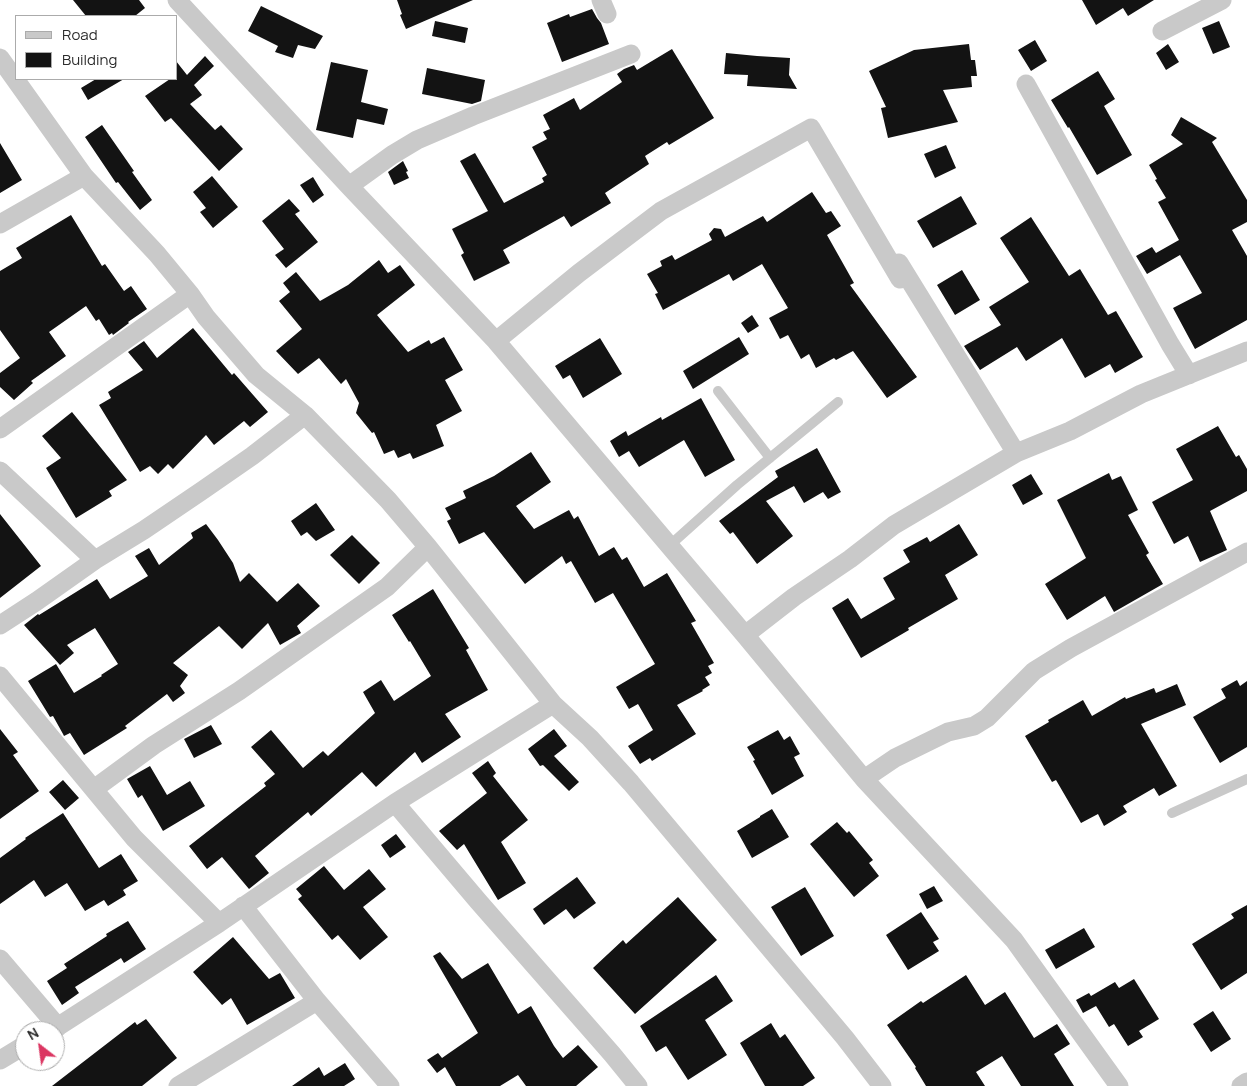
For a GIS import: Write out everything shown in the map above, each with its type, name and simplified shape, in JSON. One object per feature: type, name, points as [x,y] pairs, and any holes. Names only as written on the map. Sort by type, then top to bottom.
[{"type":"street","points":[[177,0],[496,341],[864,779],[1014,940],[1119,1086]]},
{"type":"street","points":[[1162,31],[1222,0]]},
{"type":"street","points":[[349,186],[392,155],[417,140],[630,54]]},
{"type":"street","points":[[0,58],[15,79]]},
{"type":"street","points":[[16,80],[84,176],[157,254],[206,317],[256,375],[305,415],[388,500],[428,547],[553,704],[590,738],[631,783],[845,1038],[876,1084]]},
{"type":"street","points":[[1026,84],[1189,375]]},
{"type":"street","points":[[496,341],[579,273],[661,211],[811,128],[900,279]]},
{"type":"street","points":[[0,224],[84,176]]},
{"type":"street","points":[[892,250],[1016,453]]},
{"type":"street","points":[[0,429],[190,294]]},
{"type":"street","points":[[744,635],[894,525],[1016,453],[1070,431],[1141,394],[1247,351]]},
{"type":"street","points":[[0,625],[252,456],[305,415]]},
{"type":"street","points":[[0,471],[96,560]]},
{"type":"street","points":[[94,789],[154,745],[239,690],[387,587],[428,547]]},
{"type":"street","points":[[864,779],[895,758],[948,732],[974,726],[987,718],[1034,671],[1071,648],[1247,552]]},
{"type":"street","points":[[0,676],[134,838],[219,923]]},
{"type":"street","points":[[65,1022],[219,923],[395,803],[553,704]]},
{"type":"street","points":[[395,803],[638,1086]]},
{"type":"street","points":[[244,906],[317,1002],[390,1086]]},
{"type":"street","points":[[0,959],[48,1021]]},
{"type":"street","points":[[178,1086],[317,1002]]},
{"type":"street","points":[[0,1060],[15,1052]]},
{"type":"street","points":[[1241,1086],[1247,1082]]},
{"type":"lane","points":[[718,391],[770,458]]},
{"type":"lane","points":[[669,546],[737,485],[838,402]]},
{"type":"lane","points":[[1172,813],[1247,779]]},
{"type":"building","points":[[73,0],[139,0],[145,8],[136,15],[85,15]]},
{"type":"building","points":[[397,0],[473,0],[406,29],[400,15],[402,14]]},
{"type":"building","points":[[1082,0],[1154,0],[1128,16],[1123,8],[1096,25]]},
{"type":"building","points":[[261,6],[323,36],[315,49],[298,45],[293,58],[275,52],[278,46],[248,31]]},
{"type":"building","points":[[592,9],[601,23],[609,44],[562,62],[547,23],[569,14],[570,17]]},
{"type":"building","points":[[435,21],[468,28],[465,43],[432,36]]},
{"type":"building","points":[[1219,21],[1230,47],[1213,54],[1202,28]]},
{"type":"building","points":[[1035,40],[1047,61],[1031,71],[1018,50]]},
{"type":"building","points":[[969,44],[971,60],[975,60],[977,76],[971,76],[972,87],[943,90],[958,122],[888,138],[881,108],[886,107],[869,71],[914,50]]},
{"type":"building","points":[[1168,44],[1179,62],[1166,70],[1156,53]]},
{"type":"building","points":[[672,49],[714,118],[669,145],[667,142],[645,156],[649,164],[605,193],[611,203],[571,227],[564,216],[503,250],[510,263],[474,281],[461,255],[464,253],[452,229],[488,211],[460,161],[475,153],[504,203],[544,182],[542,178],[547,175],[532,147],[547,139],[543,132],[550,129],[543,115],[574,98],[580,110],[622,82],[617,74],[624,69],[634,65],[637,70]]},
{"type":"building","points":[[726,53],[790,58],[789,75],[797,89],[747,86],[748,75],[724,74]]},
{"type":"building","points":[[205,56],[214,66],[194,85],[202,95],[190,104],[215,130],[221,125],[243,149],[219,171],[171,118],[165,122],[145,96],[169,80],[178,80],[178,64],[187,75]]},
{"type":"building","points":[[331,62],[368,70],[361,102],[388,109],[384,125],[357,119],[353,138],[316,130]]},
{"type":"building","points":[[427,68],[485,80],[481,101],[472,104],[422,94]]},
{"type":"building","points":[[1098,71],[1115,99],[1104,106],[1132,155],[1097,175],[1051,100]]},
{"type":"building","points":[[94,80],[122,80],[88,100],[81,88]]},
{"type":"building","points":[[1181,117],[1217,138],[1212,142],[1247,200],[1247,222],[1232,230],[1247,256],[1247,320],[1195,349],[1173,308],[1202,293],[1180,255],[1147,274],[1136,256],[1152,247],[1156,253],[1179,240],[1158,202],[1166,198],[1155,180],[1157,179],[1149,165],[1183,144],[1171,135]]},
{"type":"building","points":[[102,125],[152,200],[140,210],[118,182],[116,183],[85,137]]},
{"type":"building","points":[[0,143],[22,180],[0,193]]},
{"type":"building","points":[[946,145],[956,168],[935,178],[924,154]]},
{"type":"building","points":[[403,161],[409,178],[394,185],[388,172]]},
{"type":"building","points":[[212,176],[238,207],[213,228],[200,212],[206,208],[193,192]]},
{"type":"building","points":[[313,177],[324,195],[313,203],[300,185]]},
{"type":"building","points":[[812,192],[826,213],[831,211],[841,226],[827,235],[854,283],[850,285],[917,377],[887,398],[853,351],[836,360],[834,358],[816,368],[809,354],[801,359],[788,335],[780,339],[769,318],[788,308],[762,264],[733,281],[729,274],[663,310],[655,294],[658,293],[647,274],[662,266],[660,261],[672,255],[675,260],[712,240],[709,234],[714,228],[721,229],[725,237],[763,216],[767,222]]},
{"type":"building","points":[[961,196],[977,224],[933,248],[917,221]]},
{"type":"building","points":[[289,199],[300,211],[295,214],[318,242],[286,268],[275,255],[284,249],[262,221]]},
{"type":"building","points":[[71,215],[102,266],[105,264],[124,291],[131,286],[147,309],[113,335],[112,333],[109,335],[99,319],[96,321],[86,306],[49,332],[66,356],[31,381],[33,383],[14,400],[0,387],[0,373],[20,358],[0,330],[0,271],[22,258],[16,248]]},
{"type":"building","points":[[1031,217],[1069,276],[1080,269],[1108,315],[1116,311],[1143,357],[1115,373],[1110,364],[1085,378],[1062,338],[1026,361],[1017,347],[980,370],[964,346],[1001,325],[989,307],[1029,282],[1000,238]]},
{"type":"building","points":[[379,260],[388,273],[400,265],[415,285],[377,315],[408,352],[429,340],[431,344],[444,337],[463,370],[445,380],[462,411],[436,425],[444,446],[413,459],[410,453],[398,458],[394,450],[384,454],[374,432],[372,433],[356,413],[359,403],[346,379],[341,384],[319,358],[298,374],[276,351],[302,329],[279,301],[290,292],[283,283],[296,272],[320,301],[348,285]]},
{"type":"building","points":[[962,270],[980,300],[955,315],[937,285]]},
{"type":"building","points":[[752,315],[759,326],[748,333],[741,323]]},
{"type":"building","points":[[193,328],[232,375],[234,373],[268,412],[250,427],[244,421],[214,445],[206,435],[173,469],[168,464],[158,474],[150,466],[140,472],[99,405],[111,398],[108,392],[143,370],[128,352],[144,341],[157,358]]},
{"type":"building","points":[[739,337],[749,354],[693,389],[683,371]]},
{"type":"building","points":[[600,338],[622,374],[583,398],[570,375],[563,379],[555,366]]},
{"type":"building","points":[[701,398],[735,460],[705,477],[684,440],[639,467],[629,451],[619,457],[610,441],[626,431],[628,436],[661,417],[662,420]]},
{"type":"building","points":[[72,412],[127,480],[109,491],[112,496],[76,518],[46,468],[61,458],[42,436]]},
{"type":"building","points":[[1218,426],[1236,457],[1239,455],[1247,469],[1247,491],[1210,511],[1227,550],[1200,562],[1188,536],[1174,544],[1152,502],[1193,480],[1176,449]]},
{"type":"building","points":[[817,448],[841,492],[828,499],[823,492],[804,503],[794,486],[766,501],[793,536],[757,564],[733,532],[730,534],[719,521],[778,477],[775,471]]},
{"type":"building","points":[[531,452],[551,482],[516,506],[534,529],[569,510],[574,519],[578,516],[599,556],[614,547],[622,560],[627,557],[644,587],[667,573],[696,621],[691,623],[714,663],[708,666],[712,673],[705,677],[710,685],[703,691],[677,705],[696,734],[652,761],[650,758],[640,764],[628,746],[653,730],[638,704],[629,709],[616,687],[655,664],[613,593],[595,603],[571,561],[566,564],[562,556],[525,584],[484,532],[459,544],[447,521],[451,519],[445,508],[466,498],[463,491],[494,476]]},
{"type":"building","points":[[1109,473],[1112,480],[1121,476],[1138,510],[1128,515],[1149,553],[1146,555],[1163,584],[1114,612],[1105,596],[1067,620],[1045,584],[1086,558],[1057,500]]},
{"type":"building","points":[[1031,474],[1043,494],[1023,505],[1012,485]]},
{"type":"building","points":[[316,503],[335,530],[316,541],[307,532],[301,536],[291,521]]},
{"type":"building","points":[[0,514],[41,566],[0,598]]},
{"type":"building","points":[[206,524],[233,563],[240,582],[249,573],[277,602],[298,583],[320,606],[297,626],[301,633],[280,645],[268,623],[242,649],[219,626],[173,663],[188,675],[180,686],[185,693],[173,702],[167,694],[125,726],[127,728],[84,755],[70,733],[64,736],[53,716],[50,717],[28,681],[56,664],[74,693],[118,664],[95,628],[67,645],[74,653],[60,665],[24,625],[38,614],[97,579],[110,599],[148,576],[135,556],[149,548],[159,565],[193,538],[191,533]]},
{"type":"building","points":[[959,524],[978,555],[945,575],[958,599],[861,658],[832,608],[848,598],[861,619],[895,599],[883,578],[910,562],[903,550],[927,537],[930,542]]},
{"type":"building","points":[[352,535],[380,563],[359,584],[330,555]]},
{"type":"building","points":[[433,589],[469,648],[466,650],[488,690],[445,714],[461,737],[422,763],[415,752],[376,787],[362,772],[311,816],[308,812],[255,856],[269,873],[249,889],[222,857],[207,869],[189,846],[266,786],[264,783],[275,774],[251,747],[271,730],[303,768],[323,751],[328,756],[375,713],[363,692],[381,680],[394,701],[431,676],[392,615]]},
{"type":"building","points":[[1237,680],[1240,686],[1247,681],[1247,747],[1220,763],[1193,717],[1226,698],[1221,689]]},
{"type":"building","points":[[1177,684],[1186,705],[1141,724],[1177,786],[1159,796],[1154,788],[1123,806],[1127,812],[1104,826],[1098,814],[1081,823],[1056,780],[1052,782],[1025,736],[1083,700],[1092,716],[1125,697],[1126,699],[1154,688],[1156,693]]},
{"type":"building","points":[[211,725],[222,744],[194,758],[184,739]]},
{"type":"building","points":[[0,729],[18,752],[13,755],[39,791],[0,819]]},
{"type":"building","points":[[554,729],[567,746],[554,756],[579,782],[569,791],[543,765],[540,766],[528,749]]},
{"type":"building","points":[[778,730],[784,740],[790,736],[800,754],[794,757],[804,776],[772,795],[747,747]]},
{"type":"building","points":[[488,761],[496,773],[493,776],[528,820],[501,842],[526,883],[498,900],[464,844],[457,850],[439,831],[487,793],[472,773]]},
{"type":"building","points":[[150,766],[167,795],[190,781],[205,806],[163,831],[142,795],[138,798],[127,779]]},
{"type":"building","points":[[63,780],[79,798],[65,810],[49,792]]},
{"type":"building","points":[[772,809],[789,837],[752,858],[737,831]]},
{"type":"building","points":[[63,813],[99,868],[121,854],[138,881],[123,890],[126,895],[108,906],[104,900],[85,911],[67,883],[45,897],[34,880],[0,904],[0,858],[25,838]]},
{"type":"building","points":[[837,822],[847,833],[849,831],[873,860],[869,863],[879,876],[854,897],[810,844]]},
{"type":"building","points":[[396,834],[406,847],[390,858],[381,845]]},
{"type":"building","points":[[324,866],[344,890],[369,869],[386,889],[363,907],[388,937],[360,960],[338,935],[332,940],[298,899],[302,896],[296,889]]},
{"type":"building","points":[[577,877],[596,903],[574,919],[566,909],[544,925],[533,909]]},
{"type":"building","points":[[934,886],[943,901],[927,909],[919,894]]},
{"type":"building","points":[[805,887],[834,936],[801,956],[771,907]]},
{"type":"building","points":[[678,897],[717,940],[635,1014],[593,968],[623,940],[626,944]]},
{"type":"building","points":[[1247,905],[1247,973],[1221,990],[1192,944],[1234,918],[1231,914]]},
{"type":"building","points":[[921,912],[939,939],[933,942],[939,951],[908,970],[886,935]]},
{"type":"building","points":[[128,921],[146,949],[124,963],[121,958],[75,987],[79,993],[62,1005],[47,981],[67,968],[64,964]]},
{"type":"building","points":[[1084,928],[1095,947],[1056,969],[1045,950]]},
{"type":"building","points":[[233,937],[269,979],[280,973],[295,998],[247,1025],[231,998],[222,1005],[193,972]]},
{"type":"building","points":[[440,952],[462,979],[488,963],[518,1014],[531,1006],[563,1058],[578,1045],[598,1067],[576,1086],[526,1086],[518,1075],[500,1086],[456,1086],[445,1067],[437,1073],[427,1060],[438,1053],[442,1058],[478,1033],[433,956]]},
{"type":"building","points":[[716,975],[733,1001],[705,1020],[727,1055],[688,1080],[666,1046],[656,1052],[640,1026]]},
{"type":"building","points":[[966,975],[985,1005],[1005,992],[1034,1038],[1057,1024],[1070,1044],[1054,1054],[1074,1086],[1021,1086],[1002,1056],[976,1072],[985,1086],[926,1086],[916,1067],[887,1025],[921,1001],[923,1003]]},
{"type":"building","points":[[1134,979],[1159,1019],[1139,1031],[1143,1037],[1128,1046],[1114,1024],[1109,1027],[1096,1006],[1083,1013],[1076,1000],[1089,993],[1091,996],[1115,982],[1119,988]]},
{"type":"building","points":[[1213,1011],[1231,1039],[1211,1052],[1193,1024]]},
{"type":"building","points":[[146,1019],[177,1058],[142,1086],[52,1086],[135,1022],[137,1025]]},
{"type":"building","points":[[771,1023],[780,1038],[785,1034],[815,1078],[803,1086],[765,1086],[740,1043]]},
{"type":"building","points":[[345,1063],[355,1079],[344,1086],[292,1086],[319,1067],[324,1076]]}]
